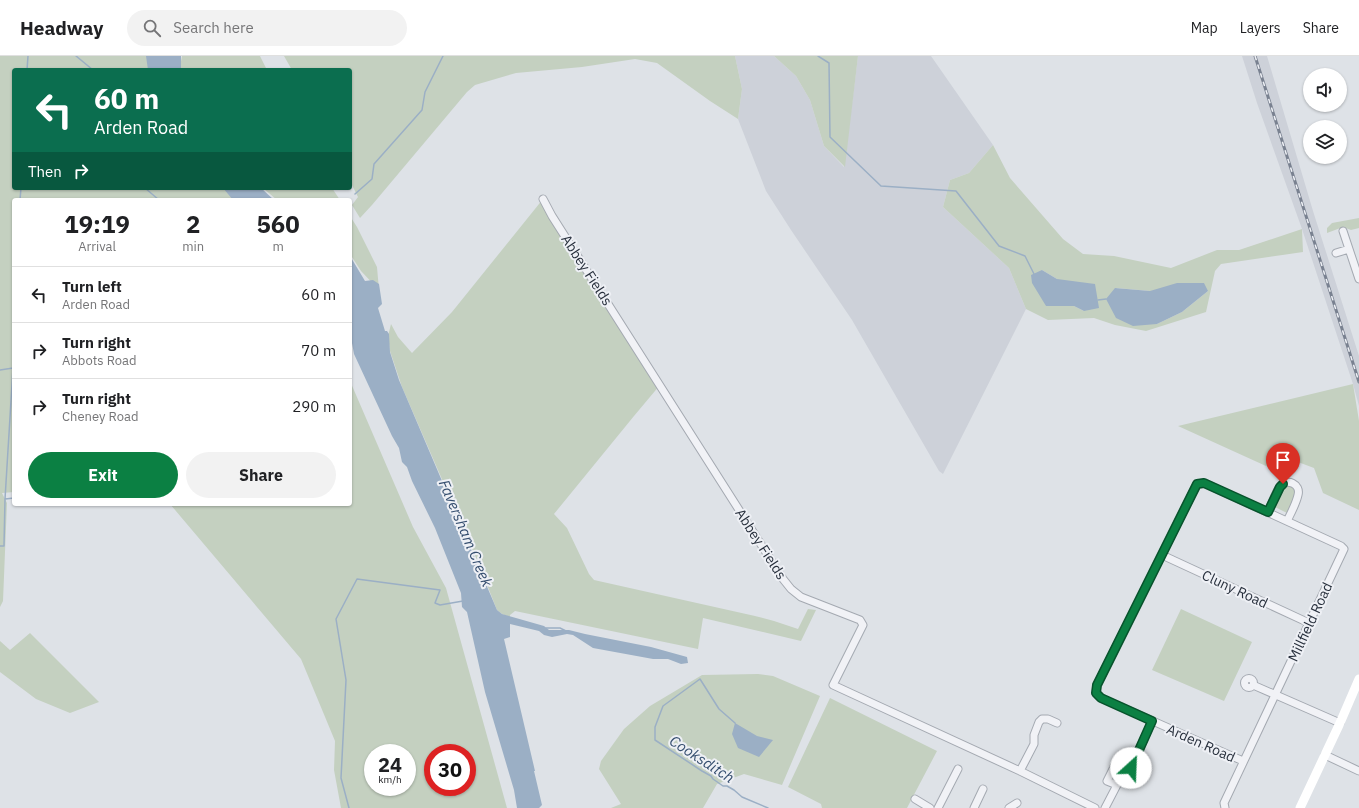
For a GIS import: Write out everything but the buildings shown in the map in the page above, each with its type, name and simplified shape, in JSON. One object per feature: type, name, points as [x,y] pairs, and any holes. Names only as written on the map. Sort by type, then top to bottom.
[{"type":"main road","points":[[1300,808],[1359,679]]},
{"type":"street","name":"Abbey Fields","points":[[543,199],[552,216],[782,579],[801,597],[860,620],[863,625],[833,685],[1020,771],[1095,808]]},
{"type":"street","points":[[1343,231],[1359,279]]},
{"type":"street","points":[[1336,253],[1349,249]]},
{"type":"street","points":[[1162,555],[1197,484],[1204,483],[1287,521],[1299,495],[1298,489],[1292,483],[1285,483],[1281,485],[1268,512]]},
{"type":"street","name":"Millfield Road","points":[[1226,808],[1224,804],[1242,761],[1276,695],[1344,549],[1341,546],[1287,521]]},
{"type":"street","name":"Cluny Road","points":[[1162,555],[1309,623]]},
{"type":"street","name":"Arden Road","points":[[1162,555],[1097,685],[1096,693],[1101,698],[1242,761]]},
{"type":"street","points":[[1253,685],[1340,723]]},
{"type":"street","points":[[1020,771],[1034,744],[1034,735],[1039,722],[1042,719],[1048,719],[1056,723]]},
{"type":"street","points":[[1105,808],[1117,785],[1131,768],[1152,721]]},
{"type":"street","points":[[1325,755],[1359,771]]},
{"type":"street","points":[[1114,767],[1107,781],[1117,785]]},
{"type":"street","points":[[938,808],[958,769]]},
{"type":"street","points":[[974,808],[983,789]]},
{"type":"street","points":[[915,799],[930,808]]},
{"type":"shaded area","points":[[735,56],[774,56],[796,76],[810,100],[824,146],[844,167],[858,56],[931,56],[993,145],[969,173],[950,180],[943,207],[1009,268],[1026,309],[943,474],[939,471],[852,320],[766,191],[738,119],[742,89]]},
{"type":"shaded area","points":[[1242,56],[1267,56],[1313,211],[1359,356],[1359,406],[1302,229],[1257,103]]},
{"type":"green space","points":[[0,56],[147,56],[150,68],[12,68],[12,190],[227,190],[233,198],[12,198],[12,492],[2,493],[7,503],[3,601],[0,607]]},
{"type":"green space","points":[[182,56],[260,56],[266,68],[180,68]]},
{"type":"green space","points":[[284,56],[735,56],[742,89],[738,119],[657,63],[635,59],[582,67],[516,73],[475,85],[467,92],[360,218],[352,205],[358,197],[352,185],[352,68],[291,68]]},
{"type":"green space","points":[[774,56],[858,56],[845,167],[824,146],[810,100],[796,76]]},
{"type":"green space","points":[[993,145],[1010,178],[1063,239],[1083,254],[1114,256],[1171,268],[1217,250],[1239,250],[1302,229],[1303,252],[1221,264],[1215,271],[1206,312],[1146,331],[1115,325],[1094,318],[1048,320],[1026,309],[1009,268],[943,207],[950,180],[969,173]],"holes":[[[1042,270],[1057,279],[1084,311],[1074,306],[1046,306]],[[1116,288],[1150,291],[1208,291],[1182,312],[1157,324]]]},
{"type":"green space","points":[[265,190],[333,190],[339,198],[275,198]]},
{"type":"green space","points":[[543,199],[660,385],[554,514],[567,528],[589,574],[594,580],[755,616],[798,629],[808,609],[816,610],[801,641],[703,618],[698,649],[515,611],[510,615],[510,617],[497,610],[480,567],[402,387],[390,351],[388,336],[391,324],[398,337],[412,353],[452,312]]},
{"type":"green space","points":[[1359,218],[1359,228],[1351,230],[1343,227],[1327,233],[1327,228],[1332,223]]},
{"type":"green space","points":[[352,219],[377,267],[379,290],[361,271],[352,257]]},
{"type":"green space","points":[[1353,384],[1359,421],[1359,510],[1323,493],[1314,468],[1290,459],[1266,466],[1178,426]]},
{"type":"green space","points":[[352,386],[413,527],[446,588],[507,808],[341,808],[334,770],[335,741],[301,659],[172,506],[352,506]]},
{"type":"green space","points":[[1288,485],[1292,486],[1296,491],[1289,514],[1273,506],[1280,490]]},
{"type":"green space","points":[[1181,609],[1252,642],[1224,701],[1152,670]]},
{"type":"green space","points":[[30,633],[99,702],[70,713],[36,699],[0,672],[0,641],[10,650]]},
{"type":"green space","points":[[758,674],[773,676],[820,696],[782,785],[744,774],[717,784],[703,808],[611,808],[621,804],[599,769],[601,761],[624,729],[650,706],[702,675]]},
{"type":"green space","points":[[830,698],[937,751],[907,808],[822,808],[821,804],[788,787]]},
{"type":"water","points":[[146,56],[181,56],[181,68],[148,68]]},
{"type":"water","points":[[225,190],[263,190],[272,198],[231,198]]},
{"type":"water","points":[[352,259],[365,281],[373,280],[379,284],[382,304],[378,308],[385,331],[389,334],[390,352],[399,380],[497,610],[502,614],[544,626],[549,630],[569,630],[651,647],[687,657],[688,663],[681,664],[668,659],[653,659],[593,648],[573,635],[567,634],[552,637],[544,635],[539,631],[510,624],[510,637],[504,639],[535,771],[542,805],[539,808],[517,808],[514,790],[485,692],[467,612],[462,607],[461,593],[435,528],[412,481],[407,467],[402,462],[399,448],[354,354],[352,343]]},
{"type":"water","points":[[1042,270],[1057,279],[1095,284],[1099,308],[1084,311],[1074,306],[1046,306],[1032,283],[1031,275]]},
{"type":"water","points":[[1177,283],[1204,283],[1208,291],[1182,312],[1157,324],[1133,326],[1116,318],[1106,299],[1115,288],[1150,291]]},
{"type":"water","points":[[735,723],[757,736],[773,740],[759,757],[738,748],[732,734]]},
{"type":"waterway","points":[[27,68],[28,56]]},
{"type":"waterway","points":[[76,56],[91,68]]},
{"type":"waterway","points":[[355,194],[372,179],[374,164],[422,110],[425,92],[443,56]]},
{"type":"waterway","points":[[818,56],[829,63],[830,137],[881,186],[956,191],[999,246],[1025,256],[1034,274]]},
{"type":"waterway","points":[[20,198],[21,190]]},
{"type":"waterway","points":[[147,190],[157,198]]},
{"type":"waterway","points":[[1098,300],[1106,299]]},
{"type":"waterway","points":[[0,370],[12,368]]},
{"type":"waterway","points":[[5,499],[12,384]]},
{"type":"waterway","points":[[0,546],[4,546],[5,499],[12,498]]},
{"type":"waterway","points":[[349,808],[341,778],[346,680],[336,619],[357,579],[440,590],[435,603],[440,605],[463,601]]},
{"type":"waterway","points":[[546,628],[560,628],[566,631]]},
{"type":"waterway","name":"Cooksditch","points":[[735,723],[719,709],[700,679],[663,706],[655,727],[655,740],[711,776],[723,786],[727,786],[742,797],[768,808]]},
{"type":"railway","points":[[1255,56],[1359,382]]},
{"type":"route","points":[[1131,768],[1152,721],[1101,698],[1096,693],[1097,685],[1197,484],[1204,483],[1268,512],[1281,485],[1283,484]]},
{"type":"water label","name":"Faversham Creek","points":[[466,533]]}]
